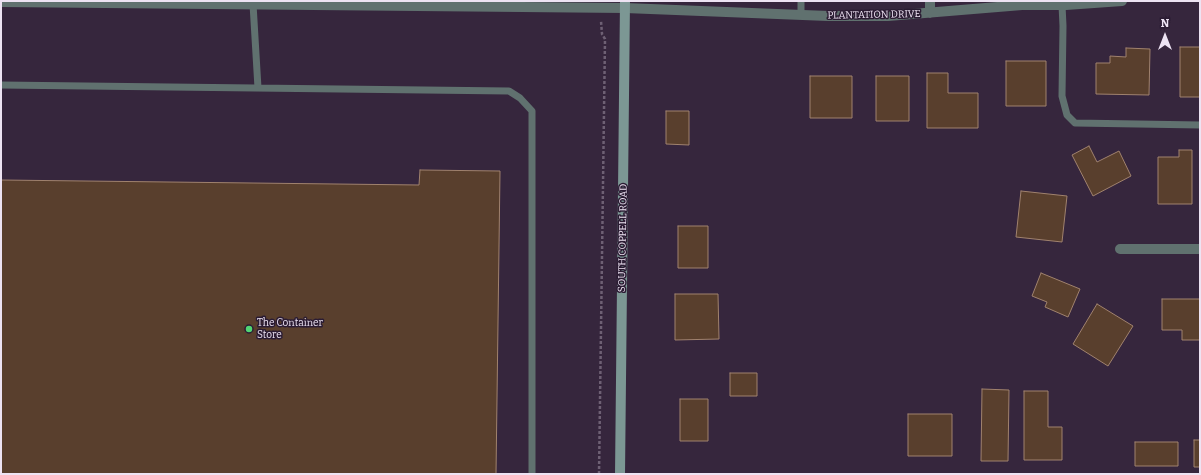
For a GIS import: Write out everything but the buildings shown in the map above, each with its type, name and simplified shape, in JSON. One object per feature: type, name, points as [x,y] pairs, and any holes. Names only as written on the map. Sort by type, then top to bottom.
[{"type":"street","points":[[930,1],[930,13]]},
{"type":"street","name":"PLANTATION DRIVE","points":[[1,2],[601,8],[625,4],[800,15],[888,16],[1022,5],[1062,5],[1122,1]]},
{"type":"street","name":"SOUTH COPPELL ROAD","points":[[620,474],[625,4]]},
{"type":"street","points":[[1120,249],[1200,249]]},
{"type":"lane","points":[[800,15],[801,1]]},
{"type":"lane","points":[[254,4],[258,88]]},
{"type":"lane","points":[[1062,5],[1062,96],[1067,115],[1075,123],[1200,125]]},
{"type":"lane","points":[[1,85],[509,91],[520,98],[532,111],[532,474]]},
{"type":"path","points":[[599,474],[605,39],[602,34],[601,8]]},
{"type":"place","name":"The Container Store","points":[[249,329]]}]
